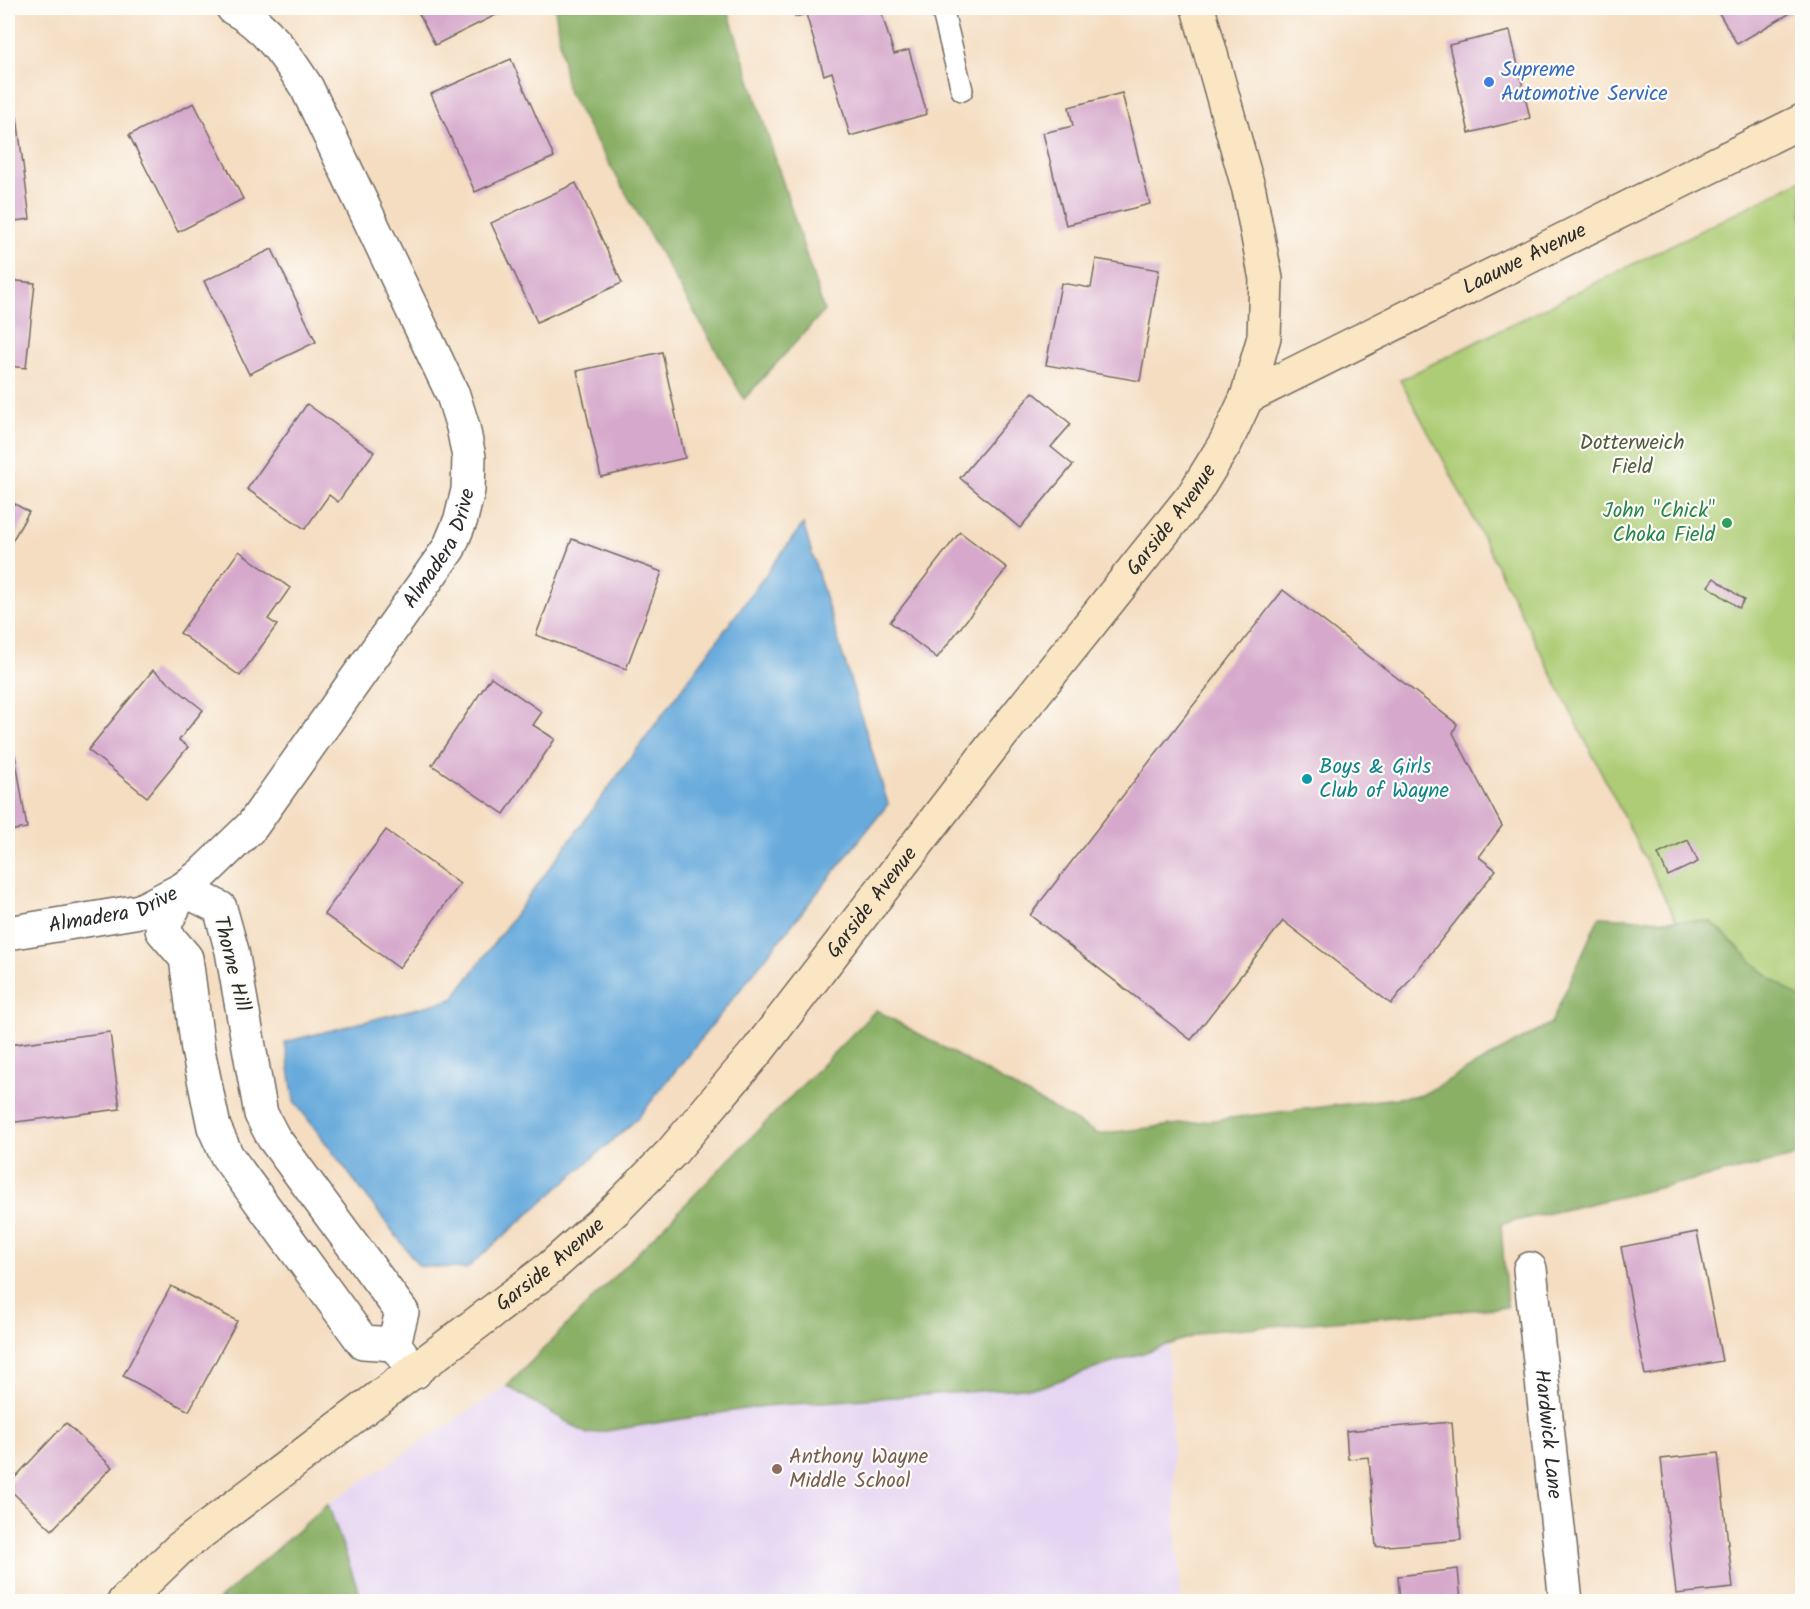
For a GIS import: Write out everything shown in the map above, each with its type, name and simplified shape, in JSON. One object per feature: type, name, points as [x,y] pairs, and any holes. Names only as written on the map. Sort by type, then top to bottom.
[{"type":"street","name":"Almadera Drive","points":[[8,933],[140,910],[183,889],[252,826],[449,548],[461,519],[468,490],[469,457],[453,395],[307,88],[288,57],[252,18],[233,8]]},
{"type":"street","name":"Garside Avenue","points":[[124,1602],[179,1548],[415,1372],[551,1267],[616,1209],[672,1152],[759,1049],[991,748],[1194,494],[1226,442],[1247,397],[1264,337],[1266,279],[1249,190],[1198,8]]},
{"type":"street","name":"Laauwe Avenue","points":[[1247,397],[1803,121]]},
{"type":"street","name":"Thorne Hill","points":[[183,889],[220,908],[234,962],[261,1114],[273,1137],[402,1312],[394,1344],[363,1342],[227,1156],[214,1127],[201,1061],[186,957],[162,930],[183,889]]},
{"type":"street","name":"Hardwick Lane","points":[[1530,1269],[1566,1602]]},
{"type":"street","points":[[394,1344],[415,1372]]},
{"type":"lane","points":[[942,8],[962,90]]},
{"type":"shaded area","name":"Anthony Wayne Middle School","points":[[1168,1344],[1180,1601],[362,1601],[328,1504],[507,1386],[587,1434],[764,1406],[1040,1387]]},
{"type":"green space","points":[[555,8],[727,8],[824,311],[744,399],[567,90]]},
{"type":"green space","name":"Dotterweich Field","points":[[1802,180],[1802,1133],[1712,922],[1676,920],[1444,461],[1400,380]]},
{"type":"green space","points":[[1599,917],[1712,922],[1763,972],[1802,1000],[1802,1155],[1501,1224],[1507,1307],[1209,1331],[1040,1387],[764,1406],[587,1434],[507,1386],[876,1010],[1098,1134],[1422,1095],[1551,1023]]},
{"type":"green space","points":[[328,1504],[362,1601],[217,1601]]},
{"type":"water","points":[[803,524],[888,804],[637,1119],[466,1269],[419,1266],[294,1101],[285,1042],[453,999]]},
{"type":"building","points":[[416,8],[510,8],[435,45]]},
{"type":"building","points":[[793,8],[880,8],[894,54],[909,50],[927,114],[850,136],[832,72],[824,75],[806,14],[795,17]]},
{"type":"building","points":[[1716,8],[1799,8],[1737,44]]},
{"type":"building","name":"Supreme Automotive Service","points":[[1510,31],[1530,118],[1469,133],[1449,45]]},
{"type":"building","points":[[511,59],[554,157],[475,192],[431,94]]},
{"type":"building","points":[[1122,93],[1150,204],[1066,225],[1043,133],[1073,126],[1069,107]]},
{"type":"building","points":[[194,103],[243,199],[178,232],[129,135]]},
{"type":"building","points":[[17,117],[30,219],[8,222],[8,118]]},
{"type":"building","points":[[576,183],[622,283],[537,322],[491,223]]},
{"type":"building","points":[[272,249],[316,342],[249,374],[204,281]]},
{"type":"building","points":[[1096,259],[1159,270],[1140,381],[1046,365],[1061,283],[1091,288]]},
{"type":"building","points":[[8,280],[35,283],[26,368],[8,366]]},
{"type":"building","points":[[662,352],[685,458],[601,477],[577,371]]},
{"type":"building","points":[[1033,392],[1071,424],[1051,447],[1073,465],[1020,528],[960,478]]},
{"type":"building","points":[[307,404],[374,452],[338,502],[329,495],[305,529],[247,489]]},
{"type":"building","points":[[8,500],[29,512],[8,548]]},
{"type":"building","points":[[960,532],[1007,568],[937,658],[890,622]]},
{"type":"building","points":[[572,539],[662,572],[626,669],[536,635]]},
{"type":"building","points":[[239,551],[290,588],[268,619],[277,625],[240,676],[180,633]]},
{"type":"building","points":[[1714,578],[1744,600],[1739,608],[1708,586]]},
{"type":"building","name":"Boys & Girls Club of Wayne","points":[[1283,590],[1457,724],[1453,733],[1502,826],[1479,857],[1496,870],[1391,1004],[1283,921],[1191,1040],[1030,915]]},
{"type":"building","points":[[1802,662],[1802,689],[1801,689],[1796,663]]},
{"type":"building","points":[[153,670],[203,710],[179,740],[188,747],[147,797],[88,750]]},
{"type":"building","points":[[491,677],[542,712],[533,725],[555,739],[504,814],[432,765]]},
{"type":"building","points":[[15,755],[27,828],[8,831],[8,757]]},
{"type":"building","points":[[386,830],[460,884],[399,968],[324,914]]},
{"type":"building","points":[[1688,840],[1698,862],[1668,876],[1658,854]]},
{"type":"building","points":[[110,1032],[120,1109],[8,1123],[8,1045]]},
{"type":"building","points":[[1697,1232],[1722,1361],[1645,1375],[1621,1247]]},
{"type":"building","points":[[171,1286],[237,1321],[189,1411],[123,1376]]},
{"type":"building","points":[[1452,1422],[1461,1540],[1376,1547],[1369,1457],[1348,1459],[1346,1431]]},
{"type":"building","points":[[66,1423],[112,1467],[52,1530],[8,1488],[8,1485]]},
{"type":"building","points":[[1718,1453],[1733,1588],[1676,1594],[1661,1459]]},
{"type":"building","points":[[1458,1569],[1461,1602],[1400,1602],[1398,1576]]},
{"type":"place","name":"Supreme Automotive Service","points":[[1489,82]]},
{"type":"place","name":"John \"Chick\" Choka Field","points":[[1727,523]]},
{"type":"place","name":"Boys & Girls Club of Wayne","points":[[1307,779]]},
{"type":"place","name":"Anthony Wayne Middle School","points":[[777,1469]]}]
